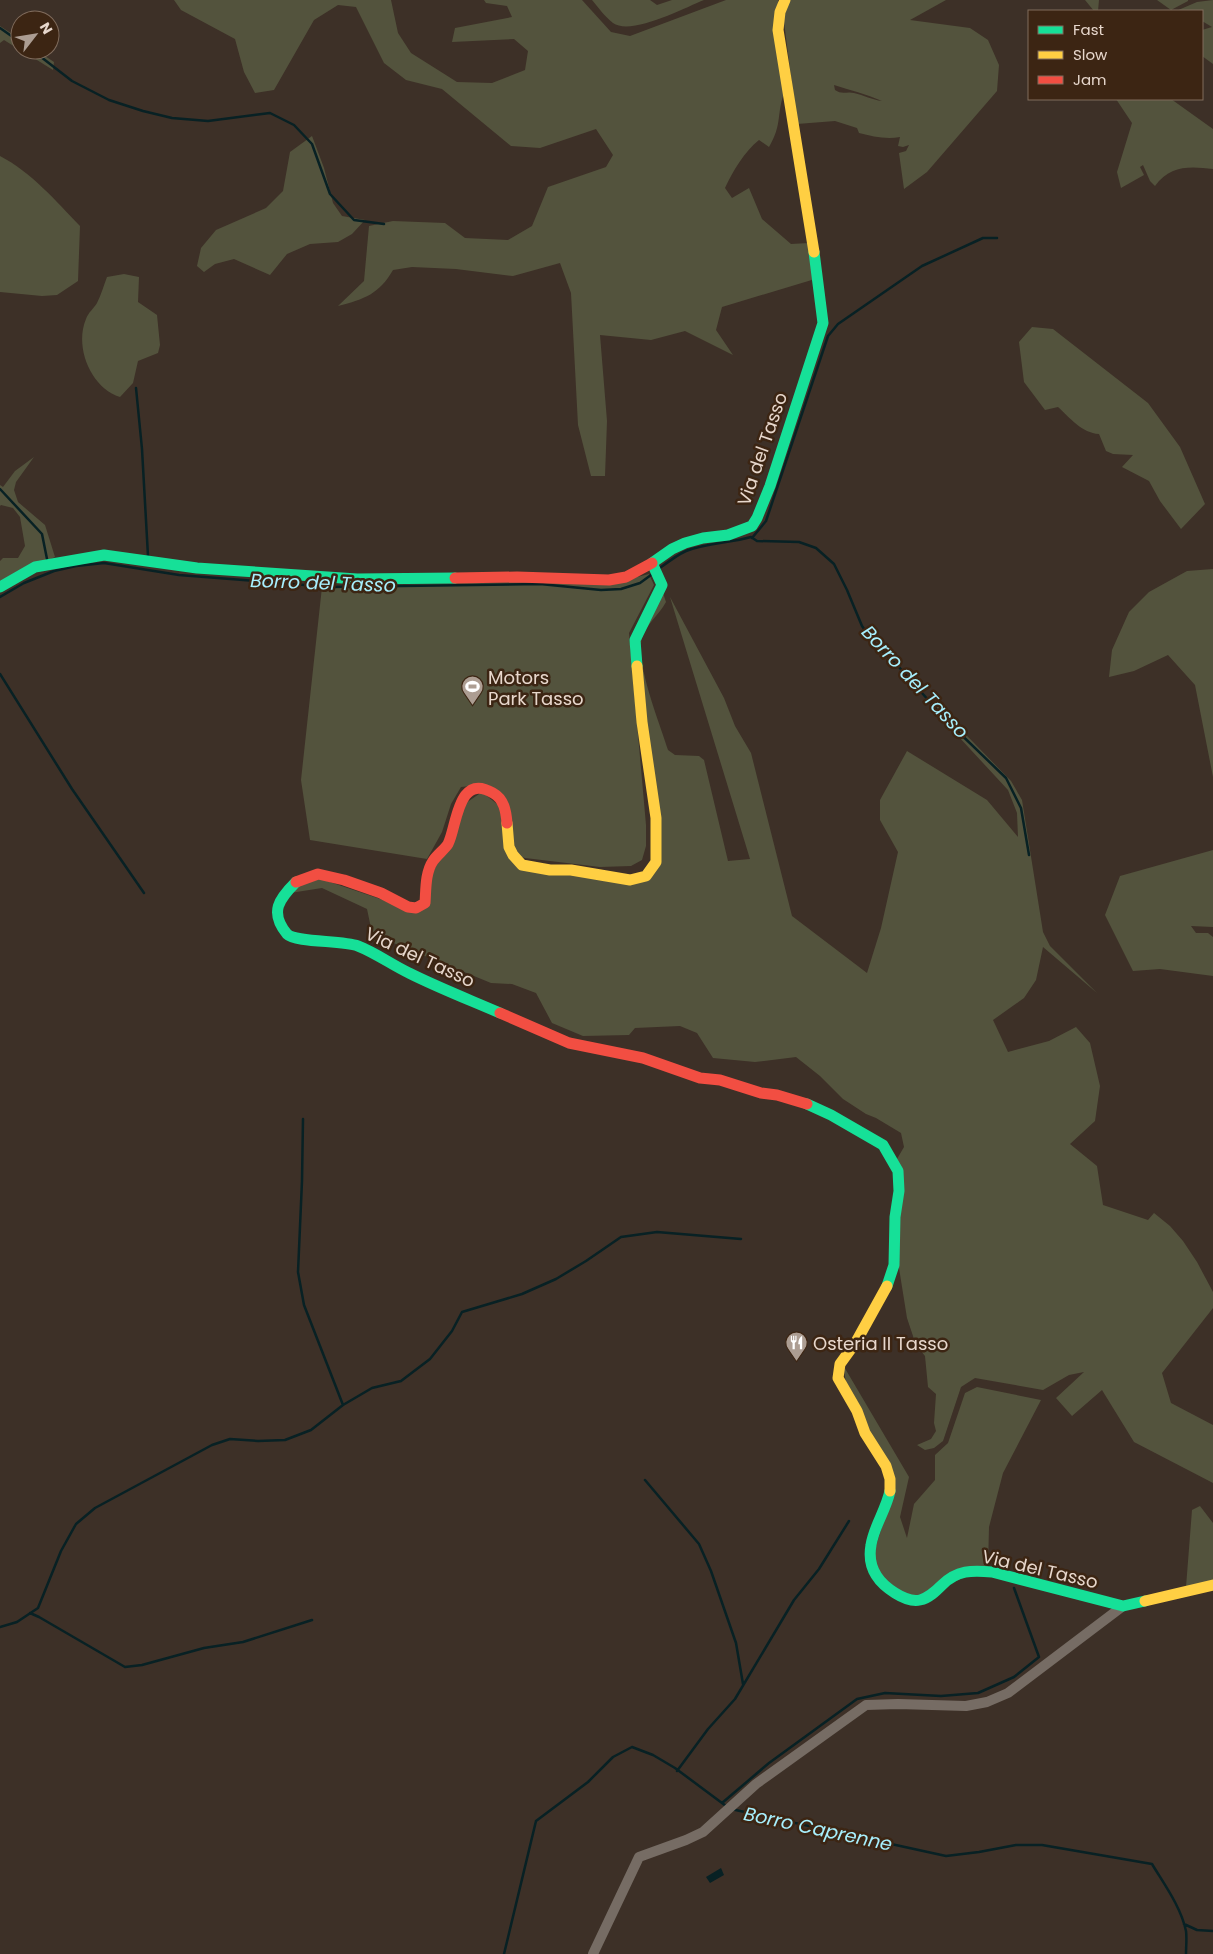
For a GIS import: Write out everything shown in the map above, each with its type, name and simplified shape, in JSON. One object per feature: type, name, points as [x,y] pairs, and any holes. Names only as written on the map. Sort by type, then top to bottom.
[{"type":"street","name":"Via del Tasso","points":[[785,0],[780,12],[778,30],[817,267],[823,322],[770,486],[752,526],[728,535],[703,538],[686,543],[672,549],[652,564],[662,585],[635,640],[642,722],[656,818],[656,862],[646,876],[630,880],[571,870],[550,870],[522,865],[513,856],[509,847],[506,808],[494,793],[482,789],[473,790],[466,794],[459,804],[448,844],[432,862],[428,873],[425,903],[416,908],[408,907],[372,890],[344,880],[318,874],[297,881],[283,894],[278,903],[277,913],[280,924],[289,936],[304,940],[337,941],[358,946],[408,973],[569,1043],[643,1058],[700,1078],[720,1080],[761,1093],[777,1095],[806,1103],[883,1145],[898,1171],[899,1191],[895,1217],[894,1265],[888,1283],[856,1342],[840,1364],[838,1378],[857,1410],[863,1430],[885,1463],[890,1479],[890,1492],[884,1510],[873,1532],[869,1547],[869,1558],[875,1575],[884,1587],[903,1598],[913,1601],[925,1599],[937,1592],[950,1577],[973,1570],[992,1572],[1123,1606],[1213,1585]]},
{"type":"street","points":[[0,588],[7,582],[35,567],[104,555],[197,568],[358,579],[517,577],[610,580],[626,577],[652,564]]},
{"type":"street","points":[[593,1954],[639,1857],[703,1832],[756,1784],[866,1705],[966,1706],[987,1702],[1008,1693],[1123,1606]]},
{"type":"green space","points":[[174,0],[391,0],[398,33],[411,53],[457,82],[492,83],[525,70],[528,51],[514,39],[452,42],[455,28],[512,17],[507,6],[486,3],[484,0],[582,0],[611,32],[630,36],[726,0],[778,0],[785,91],[782,98],[778,125],[769,147],[759,140],[748,150],[725,188],[732,198],[749,188],[762,219],[791,244],[809,243],[815,279],[722,307],[716,330],[733,355],[685,331],[651,340],[600,335],[607,421],[605,476],[591,476],[578,425],[571,293],[560,263],[513,276],[456,269],[412,267],[393,270],[377,290],[364,298],[338,306],[364,281],[369,226],[393,221],[445,223],[465,238],[508,240],[532,226],[548,187],[606,167],[613,155],[596,129],[540,148],[511,146],[442,89],[406,80],[384,63],[356,7],[338,5],[314,20],[274,90],[255,93],[244,72],[235,39],[181,10]]},
{"type":"green space","points":[[592,0],[650,0],[657,5],[672,0],[704,0],[644,24],[621,26],[610,21]]},
{"type":"green space","points":[[787,0],[946,0],[910,20],[970,28],[988,40],[999,65],[997,91],[927,172],[904,189],[899,153],[906,151],[909,145],[898,146],[900,137],[884,138],[859,133],[857,128],[835,121],[797,124],[783,14]],"holes":[[[834,85],[864,94],[882,101],[854,93],[840,92],[835,90]]]},
{"type":"green space","points":[[1085,0],[1099,0],[1098,10],[1093,10]]},
{"type":"green space","points":[[1157,0],[1188,0],[1188,1],[1171,10]]},
{"type":"green space","points":[[1213,0],[1213,64],[1203,57],[1203,30],[1212,27],[1203,22],[1203,10],[1178,10],[1197,2]]},
{"type":"green space","points":[[0,26],[10,32],[10,44],[4,40],[0,43]]},
{"type":"green space","points":[[37,60],[51,60],[54,62],[53,70]]},
{"type":"green space","points":[[1117,100],[1172,100],[1213,129],[1213,169],[1181,168],[1167,174],[1155,186],[1150,181],[1143,165],[1140,167],[1144,175],[1121,188],[1117,172],[1132,123]]},
{"type":"green space","points":[[312,136],[324,168],[333,203],[342,216],[365,220],[352,234],[338,242],[310,244],[287,254],[270,275],[234,259],[215,264],[204,272],[197,266],[201,248],[216,230],[266,208],[283,191],[290,152]]},
{"type":"green space","points":[[0,156],[33,179],[80,226],[78,281],[57,295],[42,296],[0,292]]},
{"type":"green space","points":[[124,274],[139,277],[138,302],[157,315],[160,345],[158,353],[138,361],[133,383],[120,397],[101,385],[93,376],[84,354],[82,342],[86,319],[97,303],[107,277]]},
{"type":"green space","points":[[1032,327],[1053,329],[1148,403],[1180,447],[1205,504],[1181,529],[1160,501],[1149,481],[1122,467],[1133,455],[1113,454],[1106,451],[1099,434],[1082,428],[1058,407],[1045,410],[1024,382],[1019,342]]},
{"type":"green space","points":[[34,457],[16,482],[14,490],[18,502],[45,525],[55,557],[0,581],[0,561],[3,558],[18,558],[25,546],[20,517],[13,508],[0,506],[0,485],[3,487],[15,471]]},
{"type":"green space","points":[[1213,569],[1213,777],[1195,685],[1168,655],[1134,671],[1109,677],[1112,650],[1129,612],[1149,592],[1187,571]]},
{"type":"green space","name":"Motors Park Tasso","points":[[649,574],[654,585],[629,633],[646,825],[646,846],[642,860],[631,866],[600,867],[514,855],[509,807],[481,785],[461,787],[451,804],[442,832],[427,859],[310,840],[301,780],[322,587],[587,580],[609,584]]},
{"type":"green space","points":[[663,593],[666,602],[644,633],[641,649],[645,678],[668,750],[675,755],[699,756],[704,760],[728,861],[750,859],[670,597],[724,698],[735,726],[751,753],[792,916],[867,973],[881,928],[898,852],[880,820],[880,800],[907,751],[987,800],[1018,837],[1017,813],[1008,790],[934,710],[938,706],[1011,781],[1022,800],[1043,932],[1050,946],[1097,993],[1043,947],[1036,980],[1024,998],[993,1020],[1008,1052],[1049,1041],[1076,1027],[1090,1043],[1100,1086],[1095,1121],[1070,1144],[1097,1166],[1103,1205],[1148,1220],[1154,1213],[1170,1226],[1183,1241],[1213,1292],[1213,1308],[1162,1373],[1171,1403],[1213,1425],[1213,1483],[1134,1442],[1102,1390],[1072,1416],[1056,1398],[1084,1372],[1069,1375],[1043,1390],[975,1378],[961,1387],[943,1441],[934,1448],[925,1450],[917,1445],[931,1439],[936,1431],[934,1423],[936,1394],[928,1387],[925,1356],[916,1345],[907,1318],[899,1268],[897,1159],[904,1147],[901,1133],[843,1099],[820,1076],[796,1057],[755,1062],[713,1058],[697,1033],[680,1026],[635,1028],[629,1035],[583,1036],[552,1023],[536,993],[512,984],[491,983],[391,942],[374,942],[367,909],[322,888],[290,893],[299,884],[318,878],[416,911],[463,805],[482,792],[502,808],[511,857],[630,883],[659,863],[639,641]]},
{"type":"green space","points":[[1213,850],[1213,927],[1191,926],[1196,933],[1208,933],[1213,937],[1213,976],[1160,969],[1133,971],[1105,915],[1120,876]]},
{"type":"green space","points":[[843,1365],[909,1477],[900,1517],[907,1538],[914,1504],[935,1480],[935,1455],[948,1443],[965,1393],[977,1387],[1041,1400],[1003,1473],[989,1527],[988,1568],[914,1598],[886,1584],[872,1558],[893,1493],[847,1388]]},
{"type":"green space","points":[[1200,1506],[1213,1523],[1213,1580],[1186,1587],[1192,1510]]},
{"type":"water","points":[[721,1868],[724,1875],[710,1883],[706,1877]]},
{"type":"waterway","points":[[0,28],[10,35]]},
{"type":"waterway","points":[[45,60],[72,81],[109,100],[172,118],[208,121],[270,113],[294,125],[312,144],[330,194],[354,220],[384,224]]},
{"type":"waterway","points":[[752,538],[766,521],[828,336],[838,324],[922,266],[983,238],[997,238]]},
{"type":"waterway","points":[[136,388],[142,449],[148,556]]},
{"type":"waterway","points":[[0,489],[42,534],[47,559]]},
{"type":"waterway","name":"Borro del Tasso","points":[[660,568],[679,554],[694,548],[751,537],[757,541],[799,542],[816,548],[834,564],[862,626],[874,643],[898,666],[946,720],[1006,778],[1021,808],[1029,855]]},
{"type":"waterway","name":"Borro del Tasso","points":[[0,597],[24,583],[54,571],[104,563],[179,575],[330,587],[540,584],[601,590],[621,589],[640,583],[651,575]]},
{"type":"waterway","points":[[0,674],[72,789],[144,893]]},
{"type":"waterway","points":[[303,1119],[298,1272],[304,1305],[343,1405]]},
{"type":"waterway","points":[[0,1627],[17,1622],[38,1608],[61,1551],[76,1524],[95,1508],[212,1445],[230,1439],[285,1440],[311,1430],[343,1405],[372,1388],[401,1381],[430,1359],[452,1331],[462,1312],[522,1294],[556,1279],[621,1237],[657,1232],[741,1239]]},
{"type":"waterway","points":[[645,1480],[699,1544],[711,1571],[736,1643],[743,1684]]},
{"type":"waterway","points":[[677,1771],[708,1729],[735,1699],[794,1600],[819,1569],[849,1521]]},
{"type":"waterway","points":[[722,1803],[769,1763],[857,1699],[885,1693],[941,1696],[978,1693],[1014,1677],[1039,1657],[1014,1588]]},
{"type":"waterway","points":[[30,1613],[125,1667],[142,1665],[204,1648],[243,1642],[312,1620]]},
{"type":"waterway","name":"Borro Caprenne","points":[[504,1954],[536,1821],[588,1782],[613,1757],[632,1747],[653,1755],[675,1768],[726,1806]]},
{"type":"waterway","name":"Borro Caprenne","points":[[731,1809],[946,1856],[1016,1845],[1042,1845],[1152,1864],[1172,1896],[1184,1922],[1186,1954]]},
{"type":"waterway","points":[[1184,1924],[1197,1930],[1213,1931]]},
{"type":"traffic: fast","points":[[637,666],[635,640],[662,585],[652,563],[672,549],[685,543],[703,538],[728,535],[752,526],[757,518],[770,486],[823,323],[814,252]]},
{"type":"traffic: fast","points":[[0,587],[35,567],[104,555],[197,568],[357,579],[455,578]]},
{"type":"traffic: fast","points":[[296,882],[285,894],[278,906],[278,919],[287,934],[300,939],[358,946],[443,989],[500,1013]]},
{"type":"traffic: fast","points":[[807,1104],[831,1115],[883,1145],[898,1171],[899,1191],[895,1217],[894,1265],[887,1286]]},
{"type":"traffic: fast","points":[[890,1491],[877,1525],[870,1553],[872,1567],[878,1579],[889,1589],[904,1598],[913,1600],[923,1599],[932,1594],[953,1576],[965,1572],[978,1571],[992,1572],[1123,1606],[1145,1601]]},
{"type":"traffic: slow","points":[[785,0],[780,12],[778,30],[814,252]]},
{"type":"traffic: slow","points":[[507,823],[509,847],[522,865],[550,870],[571,870],[630,880],[646,876],[656,862],[656,818],[642,722],[637,666]]},
{"type":"traffic: slow","points":[[887,1286],[856,1342],[840,1364],[838,1378],[857,1411],[865,1433],[886,1466],[890,1479],[890,1491]]},
{"type":"traffic: slow","points":[[1145,1601],[1213,1585]]},
{"type":"traffic: jam","points":[[455,578],[517,577],[609,580],[626,577],[652,563]]},
{"type":"traffic: jam","points":[[296,882],[318,874],[344,880],[381,893],[408,907],[416,908],[425,903],[426,882],[430,866],[448,844],[460,804],[465,795],[472,790],[481,788],[493,793],[502,802],[507,823]]},
{"type":"traffic: jam","points":[[500,1013],[569,1043],[643,1058],[700,1078],[720,1080],[761,1093],[777,1095],[807,1104]]},
{"type":"place","name":"Motors Park Tasso","points":[[472,706]]},
{"type":"place","name":"Osteria Il Tasso","points":[[797,1362]]}]
